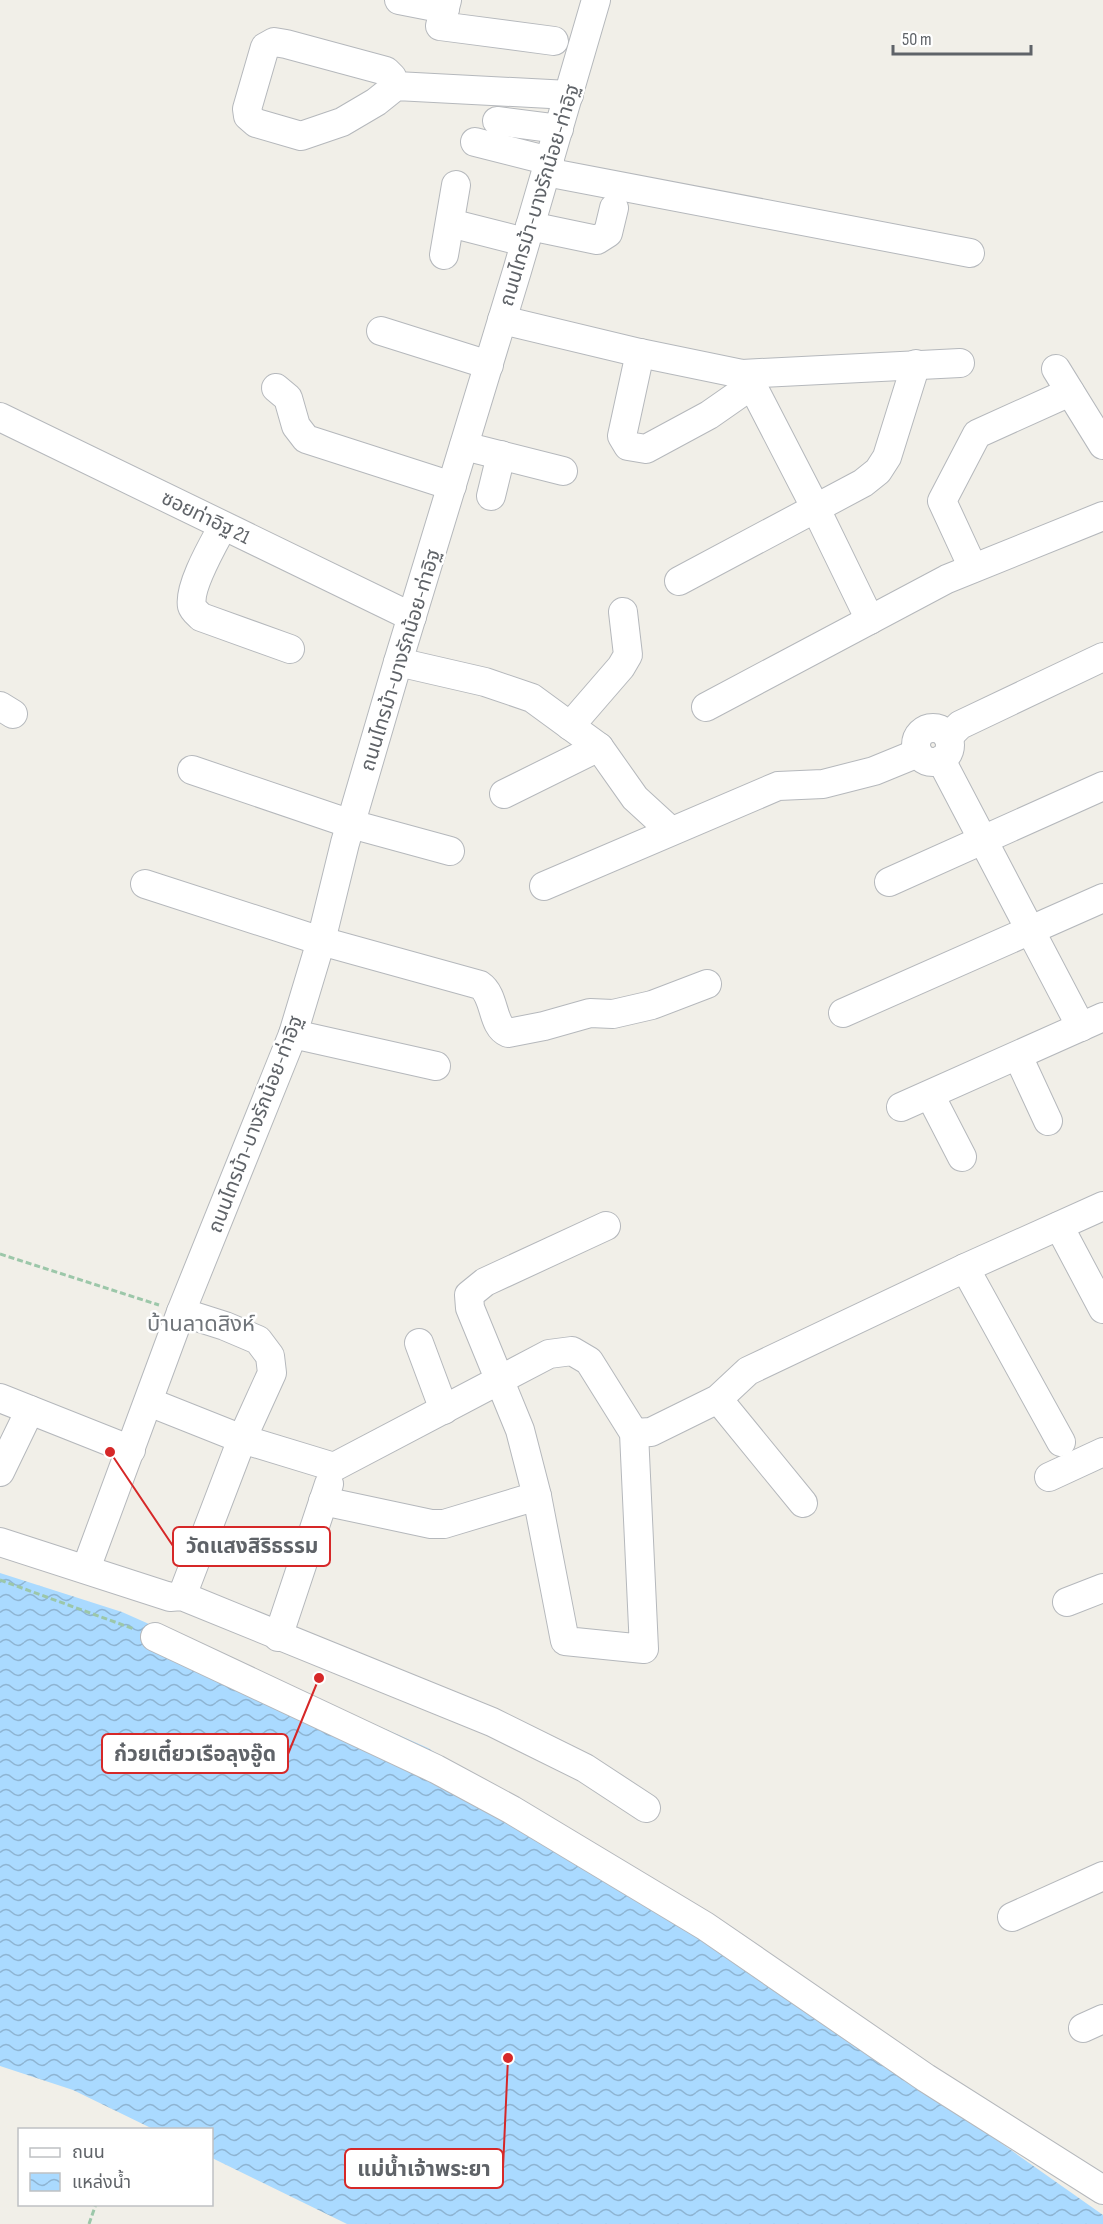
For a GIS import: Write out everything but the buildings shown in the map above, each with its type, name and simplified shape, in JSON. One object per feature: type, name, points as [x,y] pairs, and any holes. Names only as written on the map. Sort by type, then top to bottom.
[{"type":"street","points":[[399,0],[446,5],[440,26],[554,41]]},
{"type":"street","name":"ถนนไทรม้า-บางรักน้อย-ท่าอิฐ","points":[[87,1566],[181,1312],[293,1034],[398,662],[489,365],[596,0]]},
{"type":"street","points":[[396,86],[386,71],[274,42],[265,47],[247,109],[248,116],[256,123],[301,136],[342,122],[376,102],[396,86],[569,95]]},
{"type":"street","points":[[497,122],[559,129]]},
{"type":"street","points":[[475,142],[548,166],[970,253]]},
{"type":"street","points":[[444,255],[456,185]]},
{"type":"street","points":[[450,224],[597,240],[608,233],[614,208]]},
{"type":"street","points":[[502,320],[747,379],[916,364],[960,363]]},
{"type":"street","points":[[381,331],[489,365]]},
{"type":"street","points":[[640,353],[622,436],[628,446],[646,449],[709,414],[747,379]]},
{"type":"street","points":[[678,581],[863,483],[878,471],[887,458],[916,364]]},
{"type":"street","points":[[747,379],[815,507],[870,620]]},
{"type":"street","points":[[973,568],[942,501],[977,434],[1063,381],[1103,445]]},
{"type":"street","points":[[276,388],[288,398],[296,426],[306,439],[452,486]]},
{"type":"street","name":"ซอยท่าอิฐ 21","points":[[0,417],[412,617]]},
{"type":"street","points":[[464,446],[563,471]]},
{"type":"street","points":[[491,496],[501,456]]},
{"type":"street","points":[[706,707],[947,579],[1103,516]]},
{"type":"street","points":[[223,526],[200,570],[192,596],[192,608],[201,617],[290,649]]},
{"type":"street","points":[[570,726],[621,667],[628,655],[623,612]]},
{"type":"street","points":[[544,886],[778,786],[824,784],[874,771],[936,750],[960,725],[1103,657]]},
{"type":"street","points":[[398,662],[485,682],[532,698],[599,747],[635,798],[671,831]]},
{"type":"street","points":[[504,795],[599,747]]},
{"type":"street","points":[[900,1107],[1092,1022],[1031,929],[936,750]]},
{"type":"street","points":[[192,770],[351,824],[450,851]]},
{"type":"street","points":[[889,882],[1103,786]]},
{"type":"street","points":[[145,884],[321,941],[480,985],[489,994],[500,1027],[503,1031],[508,1032],[544,1026],[590,1013],[614,1014],[652,1005],[707,984]]},
{"type":"street","points":[[843,1013],[1103,898]]},
{"type":"street","points":[[293,1034],[436,1066]]},
{"type":"street","points":[[1018,1056],[1048,1121]]},
{"type":"street","points":[[930,1095],[962,1157]]},
{"type":"street","points":[[634,1433],[651,1432],[717,1399],[748,1371],[965,1268],[1103,1206]]},
{"type":"street","points":[[148,1402],[242,1439],[334,1467],[444,1410],[500,1380],[549,1354],[572,1351],[589,1361],[634,1433],[644,1649],[565,1641],[537,1496],[520,1430],[500,1380],[470,1308],[469,1295],[485,1282],[606,1226]]},
{"type":"street","points":[[1059,1226],[1103,1309]]},
{"type":"street","points":[[965,1268],[1061,1442]]},
{"type":"street","points":[[181,1312],[225,1326],[258,1340],[270,1356],[272,1373],[242,1439],[182,1596]]},
{"type":"street","points":[[418,1343],[444,1410]]},
{"type":"street","points":[[0,1398],[131,1450]]},
{"type":"street","points":[[717,1399],[803,1503]]},
{"type":"street","points":[[0,1472],[30,1410]]},
{"type":"street","points":[[1049,1477],[1103,1452]]},
{"type":"street","points":[[278,1637],[334,1467]]},
{"type":"street","points":[[323,1501],[431,1524],[454,1522],[537,1496]]},
{"type":"street","points":[[0,1542],[170,1597],[182,1596],[278,1637],[492,1722],[585,1768],[646,1809]]},
{"type":"street","points":[[1067,1602],[1103,1588]]},
{"type":"street","points":[[154,1637],[436,1769],[512,1810],[620,1873],[714,1933],[926,2078],[1103,2190]]},
{"type":"street","points":[[1012,1917],[1103,1876]]},
{"type":"path","points":[[0,1254],[181,1312]]},
{"type":"path","points":[[0,1580],[154,1637]]},
{"type":"path","points":[[89,2224],[96,2206]]},
{"type":"water","points":[[0,1573],[122,1612],[428,1748],[554,1828],[1103,2215],[1103,2224],[347,2224],[213,2158],[213,2128],[151,2128],[73,2090],[0,2066]]},
{"type":"place","name":"วัดแสงสิริธรรม","points":[[110,1452]]},
{"type":"place","name":"ก๋วยเตี๋ยวเรือลุงอู๊ด","points":[[319,1678]]},
{"type":"place","name":"แม่น้ำเจ้าพระยา","points":[[508,2058]]},
{"type":"district","name":"บ้านลาดสิงห์","points":[[201,1323]]}]
